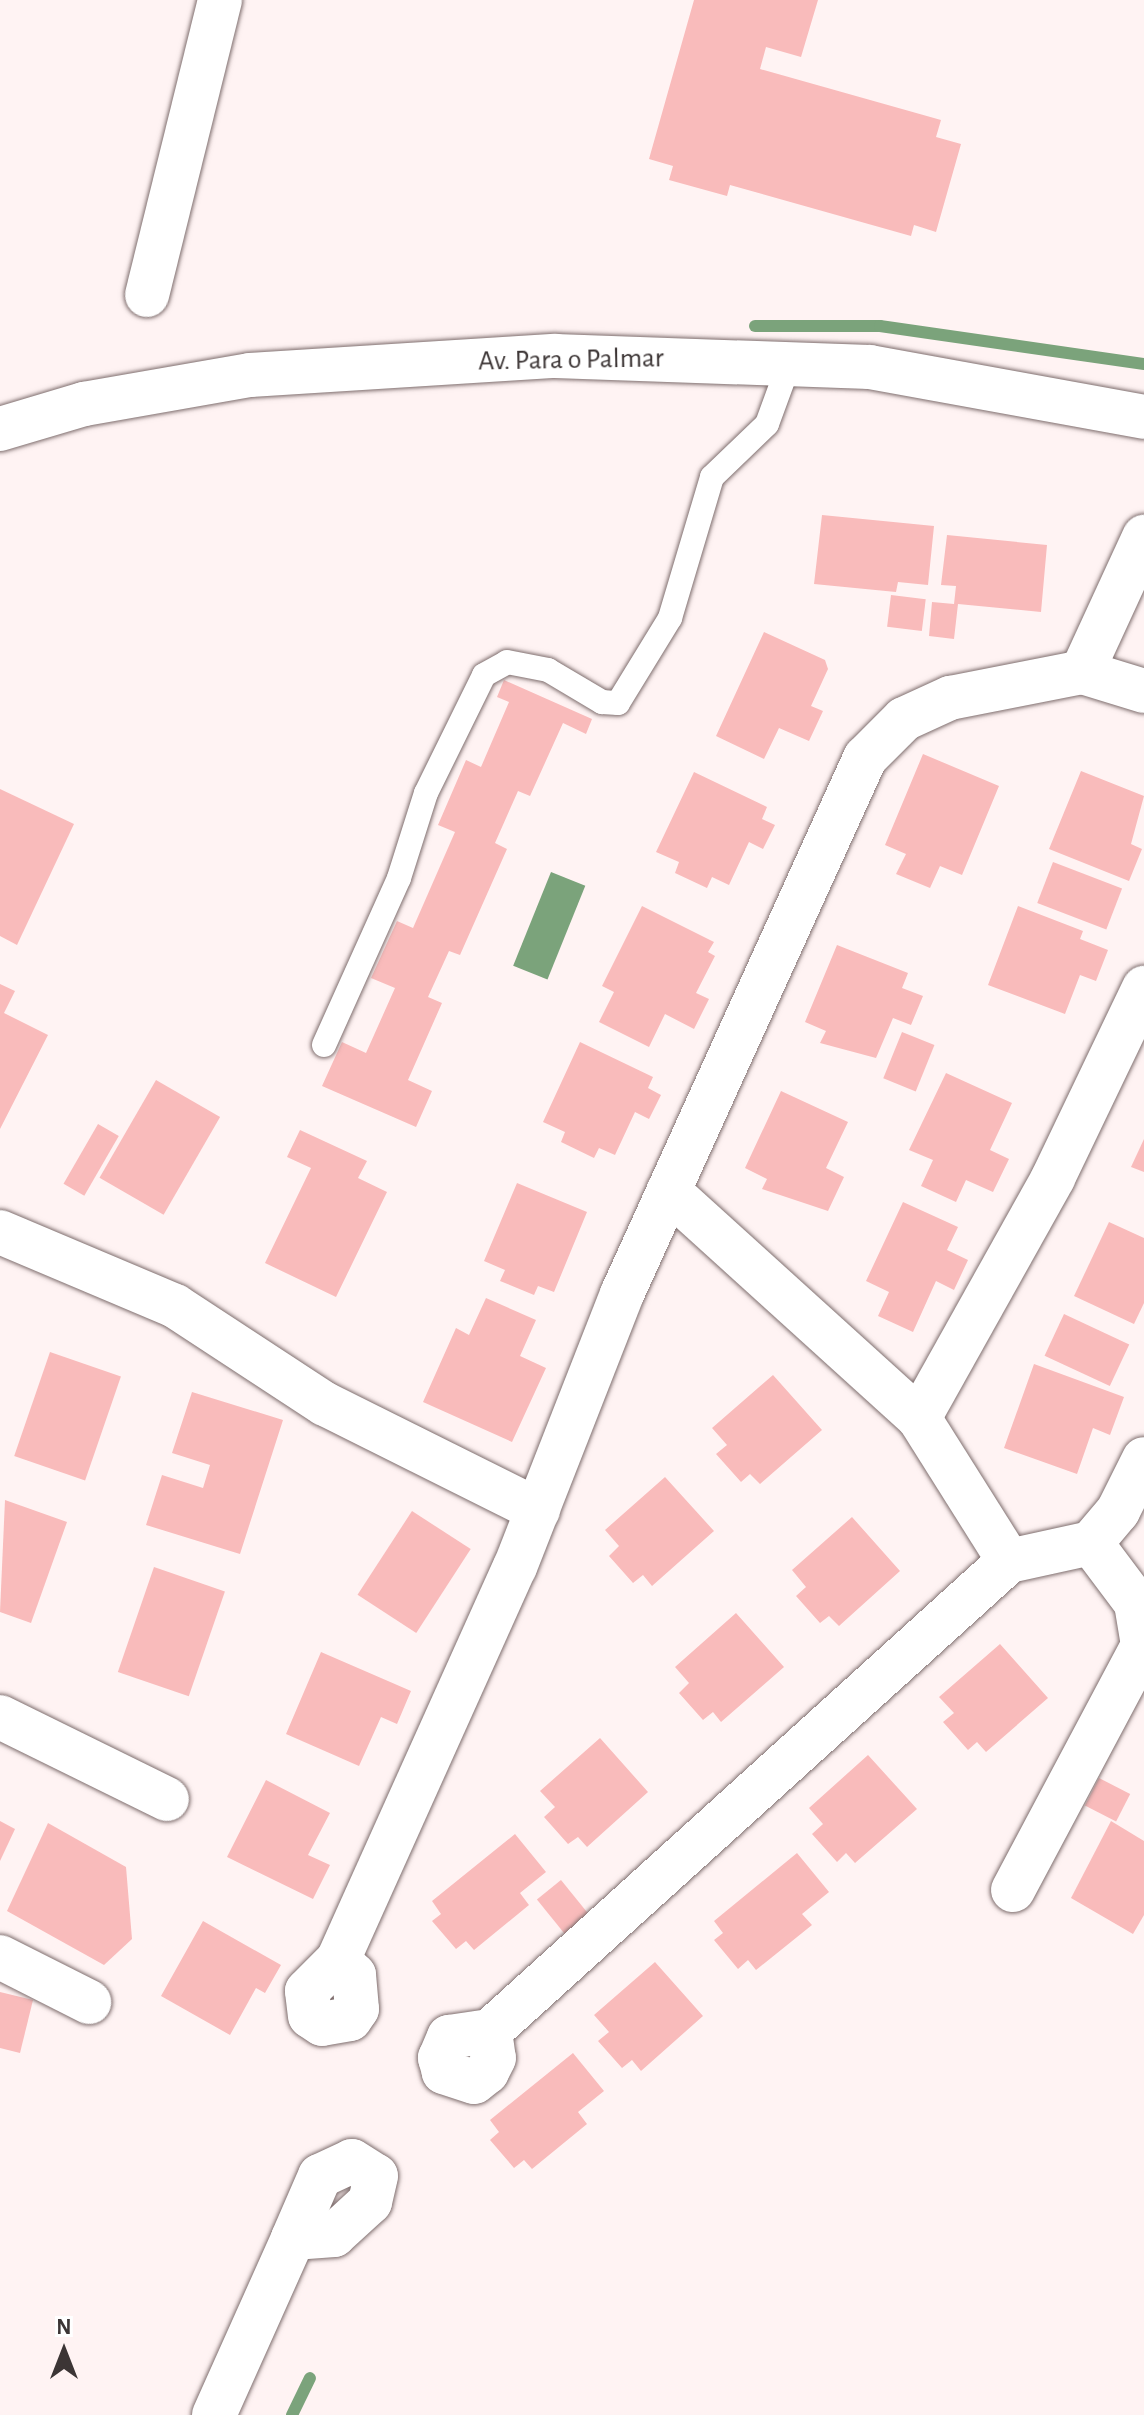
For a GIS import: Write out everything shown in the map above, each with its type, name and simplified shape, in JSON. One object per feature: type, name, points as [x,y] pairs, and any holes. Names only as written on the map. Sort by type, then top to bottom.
[{"type":"street","points":[[147,295],[220,0]]},
{"type":"street","name":"Av. Para o Palmar","points":[[0,429],[84,404],[250,375],[555,356],[790,361],[870,367],[1144,417]]},
{"type":"street","points":[[1082,672],[1144,537]]},
{"type":"street","points":[[338,1960],[538,1510],[669,1191],[865,758],[904,719],[950,698],[1082,672],[1144,691]]},
{"type":"street","points":[[919,1418],[1053,1178],[1144,988]]},
{"type":"street","points":[[669,1191],[919,1418],[1009,1561]]},
{"type":"street","points":[[0,1232],[175,1306],[325,1404],[538,1510]]},
{"type":"street","points":[[490,2031],[1009,1561],[1091,1543],[1118,1511],[1144,1459]]},
{"type":"street","points":[[1013,1890],[1143,1645],[1136,1603],[1091,1543]]},
{"type":"street","points":[[0,1717],[167,1799]]},
{"type":"street","points":[[0,1957],[89,2002]]},
{"type":"street","points":[[214,2415],[293,2238]]},
{"type":"lane","points":[[324,1045],[399,878],[426,793],[484,675],[507,662],[520,664],[618,703],[670,618],[712,477],[767,424],[790,361]]},
{"type":"shaded area","points":[[551,872],[585,886],[547,980],[513,966]]},
{"type":"building","points":[[694,0],[818,0],[801,57],[766,47],[760,69],[941,120],[936,137],[961,144],[936,232],[914,225],[911,236],[730,185],[727,196],[669,180],[673,166],[649,159]]},
{"type":"building","points":[[822,515],[934,526],[928,585],[898,582],[896,592],[814,584]]},
{"type":"building","points":[[947,535],[1047,545],[1041,612],[958,604],[954,639],[929,636],[932,602],[954,604],[956,586],[941,585]]},
{"type":"building","points":[[891,595],[926,599],[922,631],[887,627]]},
{"type":"building","points":[[764,632],[825,660],[828,669],[811,706],[823,711],[809,741],[779,728],[764,759],[716,736]]},
{"type":"building","points":[[504,680],[592,719],[586,734],[563,723],[530,796],[518,791],[495,843],[507,849],[460,955],[449,951],[428,997],[442,1003],[408,1080],[432,1091],[416,1127],[322,1086],[342,1042],[366,1053],[395,988],[371,978],[397,921],[413,928],[455,832],[438,825],[466,760],[481,767],[509,702],[497,697]]},
{"type":"building","points":[[923,754],[999,786],[962,875],[940,866],[930,888],[896,874],[906,854],[885,845]]},
{"type":"building","points":[[1081,771],[1144,796],[1131,844],[1142,849],[1129,881],[1049,849]]},
{"type":"building","points":[[694,772],[767,807],[762,819],[775,825],[763,849],[749,842],[729,885],[712,877],[707,888],[675,873],[679,862],[656,852]]},
{"type":"building","points":[[0,789],[74,824],[17,945],[0,936]]},
{"type":"building","points":[[1053,862],[1122,889],[1106,930],[1037,903]]},
{"type":"building","points":[[642,906],[714,942],[708,952],[715,956],[696,993],[709,999],[694,1029],[665,1014],[649,1047],[599,1022],[614,992],[602,986]]},
{"type":"building","points":[[1018,906],[1083,931],[1080,939],[1108,950],[1096,981],[1080,975],[1065,1014],[988,985]]},
{"type":"building","points":[[837,945],[908,973],[902,988],[923,996],[911,1025],[893,1018],[876,1058],[820,1043],[826,1031],[805,1022]]},
{"type":"building","points":[[0,984],[15,991],[4,1013],[48,1035],[0,1129]]},
{"type":"building","points":[[902,1032],[934,1045],[916,1091],[883,1078]]},
{"type":"building","points":[[580,1042],[653,1077],[648,1088],[661,1095],[649,1119],[635,1112],[615,1155],[599,1148],[594,1158],[561,1142],[565,1132],[543,1122]]},
{"type":"building","points":[[946,1073],[1012,1103],[990,1150],[1009,1159],[993,1192],[966,1180],[956,1202],[921,1186],[933,1160],[909,1150]]},
{"type":"building","points":[[156,1080],[220,1117],[164,1215],[100,1178]]},
{"type":"building","points":[[781,1091],[848,1122],[826,1168],[844,1177],[828,1211],[762,1189],[767,1179],[745,1168]]},
{"type":"building","points":[[98,1124],[119,1136],[84,1196],[64,1184]]},
{"type":"building","points":[[300,1130],[367,1161],[358,1178],[387,1192],[336,1297],[265,1263],[311,1168],[287,1157]]},
{"type":"building","points":[[1144,1139],[1144,1172],[1131,1167]]},
{"type":"building","points":[[517,1183],[587,1212],[554,1292],[538,1286],[534,1295],[500,1281],[505,1270],[484,1261]]},
{"type":"building","points":[[903,1202],[958,1227],[947,1250],[968,1260],[954,1290],[936,1281],[913,1332],[878,1316],[889,1292],[866,1281]]},
{"type":"building","points":[[1109,1222],[1144,1238],[1144,1303],[1134,1324],[1074,1296]]},
{"type":"building","points":[[486,1298],[536,1320],[520,1356],[546,1368],[512,1442],[423,1402],[456,1328],[469,1335]]},
{"type":"building","points":[[1064,1314],[1129,1344],[1110,1386],[1045,1356]]},
{"type":"building","points":[[50,1352],[121,1376],[85,1480],[14,1456]]},
{"type":"building","points":[[1034,1364],[1124,1397],[1110,1435],[1093,1428],[1077,1474],[1004,1448]]},
{"type":"building","points":[[773,1375],[822,1430],[760,1484],[750,1474],[741,1482],[716,1454],[727,1445],[712,1428]]},
{"type":"building","points":[[192,1392],[283,1420],[240,1554],[146,1525],[162,1475],[203,1488],[210,1465],[172,1453]]},
{"type":"building","points":[[665,1477],[714,1531],[652,1586],[643,1575],[633,1583],[609,1556],[619,1546],[605,1530]]},
{"type":"building","points":[[5,1500],[67,1522],[31,1623],[0,1612]]},
{"type":"building","points":[[412,1511],[471,1549],[416,1633],[358,1595]]},
{"type":"building","points":[[852,1517],[900,1571],[839,1626],[829,1616],[820,1623],[796,1596],[806,1587],[792,1570]]},
{"type":"building","points":[[154,1567],[225,1591],[189,1696],[118,1672]]},
{"type":"building","points":[[736,1613],[784,1667],[721,1722],[713,1712],[703,1720],[679,1693],[689,1683],[675,1667]]},
{"type":"building","points":[[1000,1644],[1048,1698],[986,1752],[977,1742],[968,1750],[943,1722],[954,1713],[939,1697]]},
{"type":"building","points":[[321,1652],[411,1691],[397,1724],[381,1717],[359,1766],[286,1734]]},
{"type":"building","points":[[600,1738],[648,1792],[587,1847],[578,1837],[568,1844],[544,1817],[555,1807],[540,1791]]},
{"type":"building","points":[[868,1755],[917,1809],[855,1863],[846,1853],[837,1862],[812,1834],[823,1824],[809,1808]]},
{"type":"building","points":[[1099,1778],[1130,1794],[1116,1822],[1085,1806]]},
{"type":"building","points":[[266,1780],[330,1813],[308,1855],[330,1865],[313,1899],[227,1857]]},
{"type":"building","points":[[0,1821],[15,1829],[0,1861]]},
{"type":"building","points":[[1111,1821],[1144,1841],[1144,1915],[1133,1934],[1071,1898]]},
{"type":"building","points":[[48,1823],[126,1867],[132,1939],[104,1965],[7,1911]]},
{"type":"building","points":[[515,1834],[546,1872],[520,1893],[529,1905],[474,1950],[466,1941],[456,1949],[432,1921],[441,1914],[432,1901]]},
{"type":"building","points":[[797,1853],[829,1892],[802,1914],[812,1925],[756,1970],[748,1960],[738,1969],[714,1940],[723,1933],[714,1921]]},
{"type":"building","points":[[561,1880],[589,1915],[565,1934],[537,1900]]},
{"type":"building","points":[[203,1921],[281,1965],[265,1993],[256,1988],[230,2035],[161,1996]]},
{"type":"building","points":[[655,1962],[703,2016],[641,2071],[632,2060],[622,2068],[598,2041],[609,2032],[594,2015]]},
{"type":"building","points":[[0,1992],[33,2000],[20,2053],[0,2048]]},
{"type":"building","points":[[573,2053],[604,2091],[578,2112],[587,2124],[532,2169],[524,2160],[514,2168],[490,2140],[499,2132],[490,2120]]},
{"type":"waterway","points":[[755,326],[880,326],[1144,364]]},
{"type":"waterway","points":[[292,2415],[310,2378]]}]
